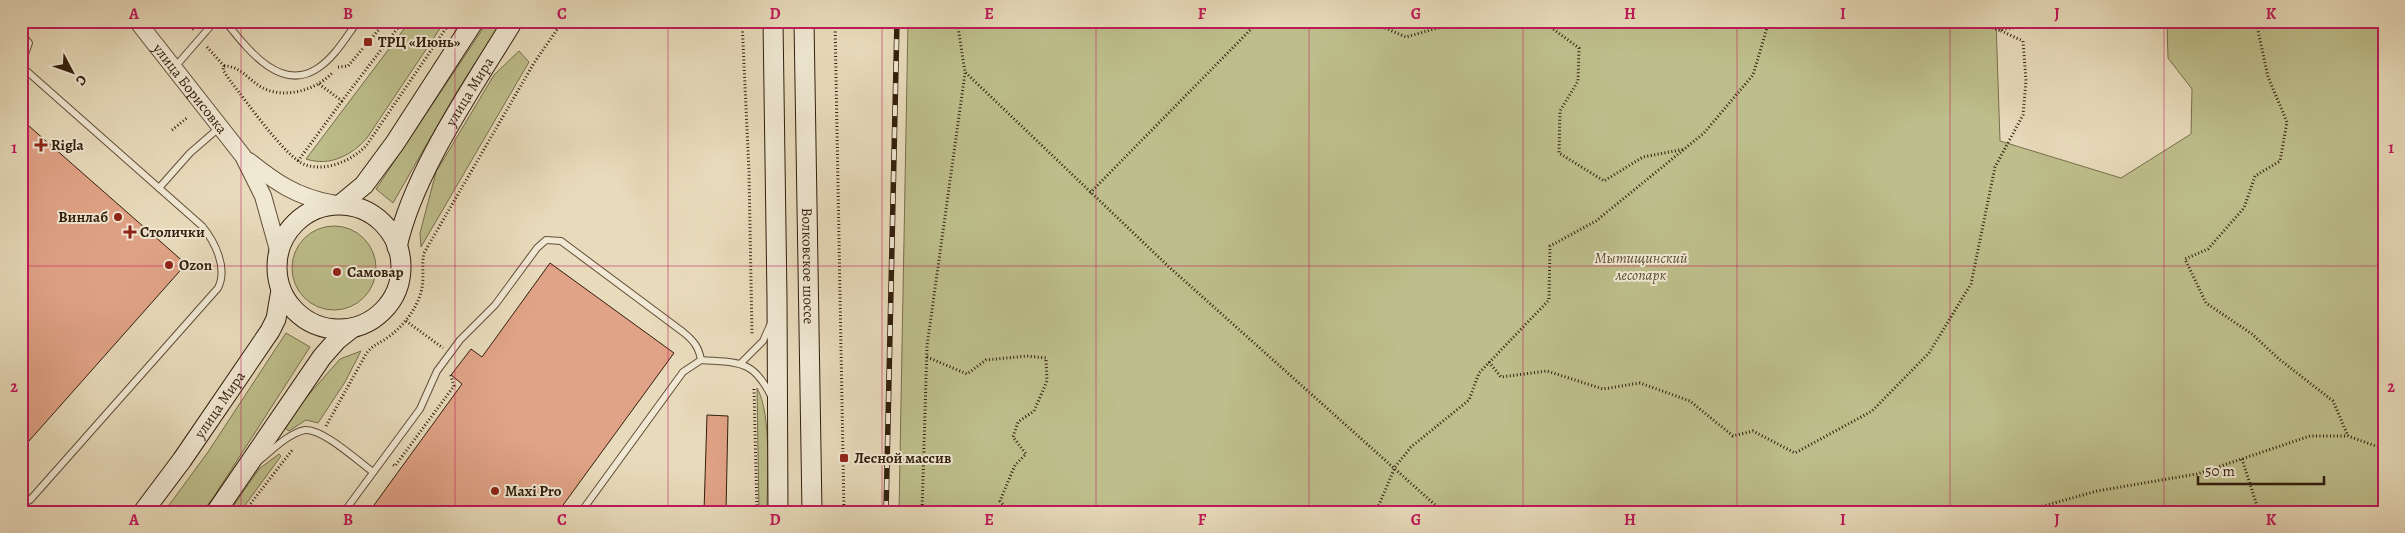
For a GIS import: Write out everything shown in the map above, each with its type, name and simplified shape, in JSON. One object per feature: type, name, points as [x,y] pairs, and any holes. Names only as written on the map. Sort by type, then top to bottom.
[{"type":"main road","points":[[336,204],[358,209],[375,218],[388,232],[397,247],[402,275],[393,298],[382,313],[371,322],[352,328],[331,327],[314,322],[297,311],[281,290],[276,273],[278,250],[282,239],[302,217],[336,204],[364,185],[395,143],[474,21]]},
{"type":"main road","name":"улица Мира","points":[[397,247],[407,211],[437,150],[513,21]]},
{"type":"main road","name":"Волковское шоссе","points":[[773,21],[778,512]]},
{"type":"main road","name":"Волковское шоссе","points":[[804,21],[812,512]]},
{"type":"main road","name":"улица Мира","points":[[143,512],[182,460],[270,330],[277,314],[281,290]]},
{"type":"main road","points":[[216,512],[322,356],[352,328]]},
{"type":"street","name":"улица Борисовка","points":[[137,21],[243,156],[263,196],[278,250]]},
{"type":"street","name":"улица Борисовка","points":[[243,156],[289,191],[303,197],[336,204]]},
{"type":"lane","points":[[174,67],[215,21]]},
{"type":"lane","points":[[225,21],[262,62],[279,73],[294,76],[312,72],[319,68],[334,53],[358,21]]},
{"type":"lane","points":[[21,34],[29,43],[21,66],[208,234],[222,270],[223,278],[218,288],[43,486],[30,500],[21,505]]},
{"type":"lane","points":[[159,188],[190,153],[220,127]]},
{"type":"lane","points":[[344,512],[420,409],[433,378],[450,353],[466,333],[495,305],[542,242],[561,241],[692,339],[697,346],[701,360]]},
{"type":"lane","points":[[740,363],[753,353],[763,341],[770,327],[777,299]]},
{"type":"lane","points":[[581,512],[683,372],[701,360],[740,363],[753,370],[766,385],[777,407]]},
{"type":"lane","points":[[239,480],[263,457],[285,440],[307,430],[323,436],[373,472]]},
{"type":"path","points":[[298,162],[403,21]]},
{"type":"path","points":[[224,66],[229,83],[298,162],[306,166],[340,163],[358,154],[377,131],[451,21]]},
{"type":"path","points":[[332,415],[366,354],[406,321],[416,306],[422,290],[424,254],[534,63],[563,21]]},
{"type":"path","points":[[742,21],[749,172],[753,353]]},
{"type":"path","points":[[835,21],[844,512]]},
{"type":"path","points":[[922,512],[927,358],[965,72],[957,21]]},
{"type":"path","points":[[1090,193],[1259,21]]},
{"type":"path","points":[[1369,21],[1406,37],[1445,26],[1452,21]]},
{"type":"path","points":[[1542,21],[1578,48],[1578,81],[1560,111],[1559,153],[1604,182],[1644,157],[1685,148]]},
{"type":"path","points":[[1376,512],[1395,467],[1411,447],[1469,400],[1479,373],[1549,300],[1550,246],[1596,221],[1704,133],[1753,75],[1769,21]]},
{"type":"path","points":[[1489,362],[1501,377],[1547,371],[1602,389],[1640,383],[1690,401],[1733,436],[1753,431],[1795,453],[1872,411],[1929,353],[1971,284],[1995,167],[2023,115],[2026,81],[2022,42],[1999,30],[1972,21]]},
{"type":"path","points":[[1999,30],[2001,21]]},
{"type":"path","points":[[1999,30],[2054,21]]},
{"type":"path","points":[[2256,21],[2268,77],[2287,122],[2280,161],[2255,176],[2244,208],[2208,249],[2185,259],[2206,303],[2252,334],[2279,359],[2333,401],[2348,436]]},
{"type":"path","points":[[965,72],[1168,266],[1395,467],[1443,512]]},
{"type":"path","points":[[320,84],[342,101]]},
{"type":"path","points":[[172,130],[188,116]]},
{"type":"path","points":[[406,321],[450,353]]},
{"type":"path","points":[[927,358],[967,374],[986,360],[1027,356],[1046,358],[1047,381],[1034,411],[1018,422],[1013,437],[1026,454],[1015,464],[1000,501],[1009,512]]},
{"type":"path","points":[[753,370],[756,512]]},
{"type":"path","points":[[2022,512],[2097,491],[2197,474],[2310,436],[2348,436],[2384,449]]},
{"type":"path","points":[[244,512],[295,446]]},
{"type":"path","points":[[2242,459],[2259,512]]},
{"type":"green space","points":[[410,21],[445,21],[367,138],[355,150],[340,158],[324,161],[306,159]]},
{"type":"green space","points":[[488,21],[502,21],[456,93],[393,203],[376,189]]},
{"type":"green space","name":"Мытищинский лесопарк","points":[[908,21],[1996,21],[2000,141],[2121,178],[2191,134],[2192,89],[2168,58],[2167,24],[2203,21],[2384,21],[2384,512],[899,512]]},
{"type":"green space","points":[[519,51],[529,62],[421,247],[420,233],[436,172],[494,75]]},
{"type":"green space","points":[[334,226],[350,229],[364,238],[373,252],[376,268],[373,284],[364,298],[350,307],[334,310],[318,307],[304,298],[295,284],[292,268],[295,252],[304,238],[318,229]]},
{"type":"green space","points":[[286,333],[310,347],[213,498],[202,512],[164,512],[208,452]]},
{"type":"green space","points":[[361,351],[345,382],[318,423],[306,420],[289,431],[285,428],[304,400],[340,359]]},
{"type":"green space","points":[[757,388],[762,399],[767,430],[767,512],[759,512]]},
{"type":"green space","points":[[279,454],[281,456],[240,512],[229,512],[259,469]]},
{"type":"building","points":[[21,119],[186,264],[21,450]]},
{"type":"building","points":[[550,263],[674,353],[558,512],[369,512],[462,384],[451,375],[471,349],[482,357]]},
{"type":"building","points":[[707,415],[728,416],[726,512],[704,512]]},
{"type":"railway","points":[[886,512],[897,21]]},
{"type":"place","name":"ТРЦ «Июнь»","points":[[368,42]]},
{"type":"place","name":"Rigla","points":[[41,145]]},
{"type":"place","name":"Винлаб","points":[[118,217]]},
{"type":"place","name":"Столички","points":[[130,232]]},
{"type":"place","name":"Ozon","points":[[169,265]]},
{"type":"place","name":"Самовар","points":[[337,272]]},
{"type":"place","name":"Лесной массив","points":[[844,458]]},
{"type":"place","name":"Maxi Pro","points":[[495,491]]}]
